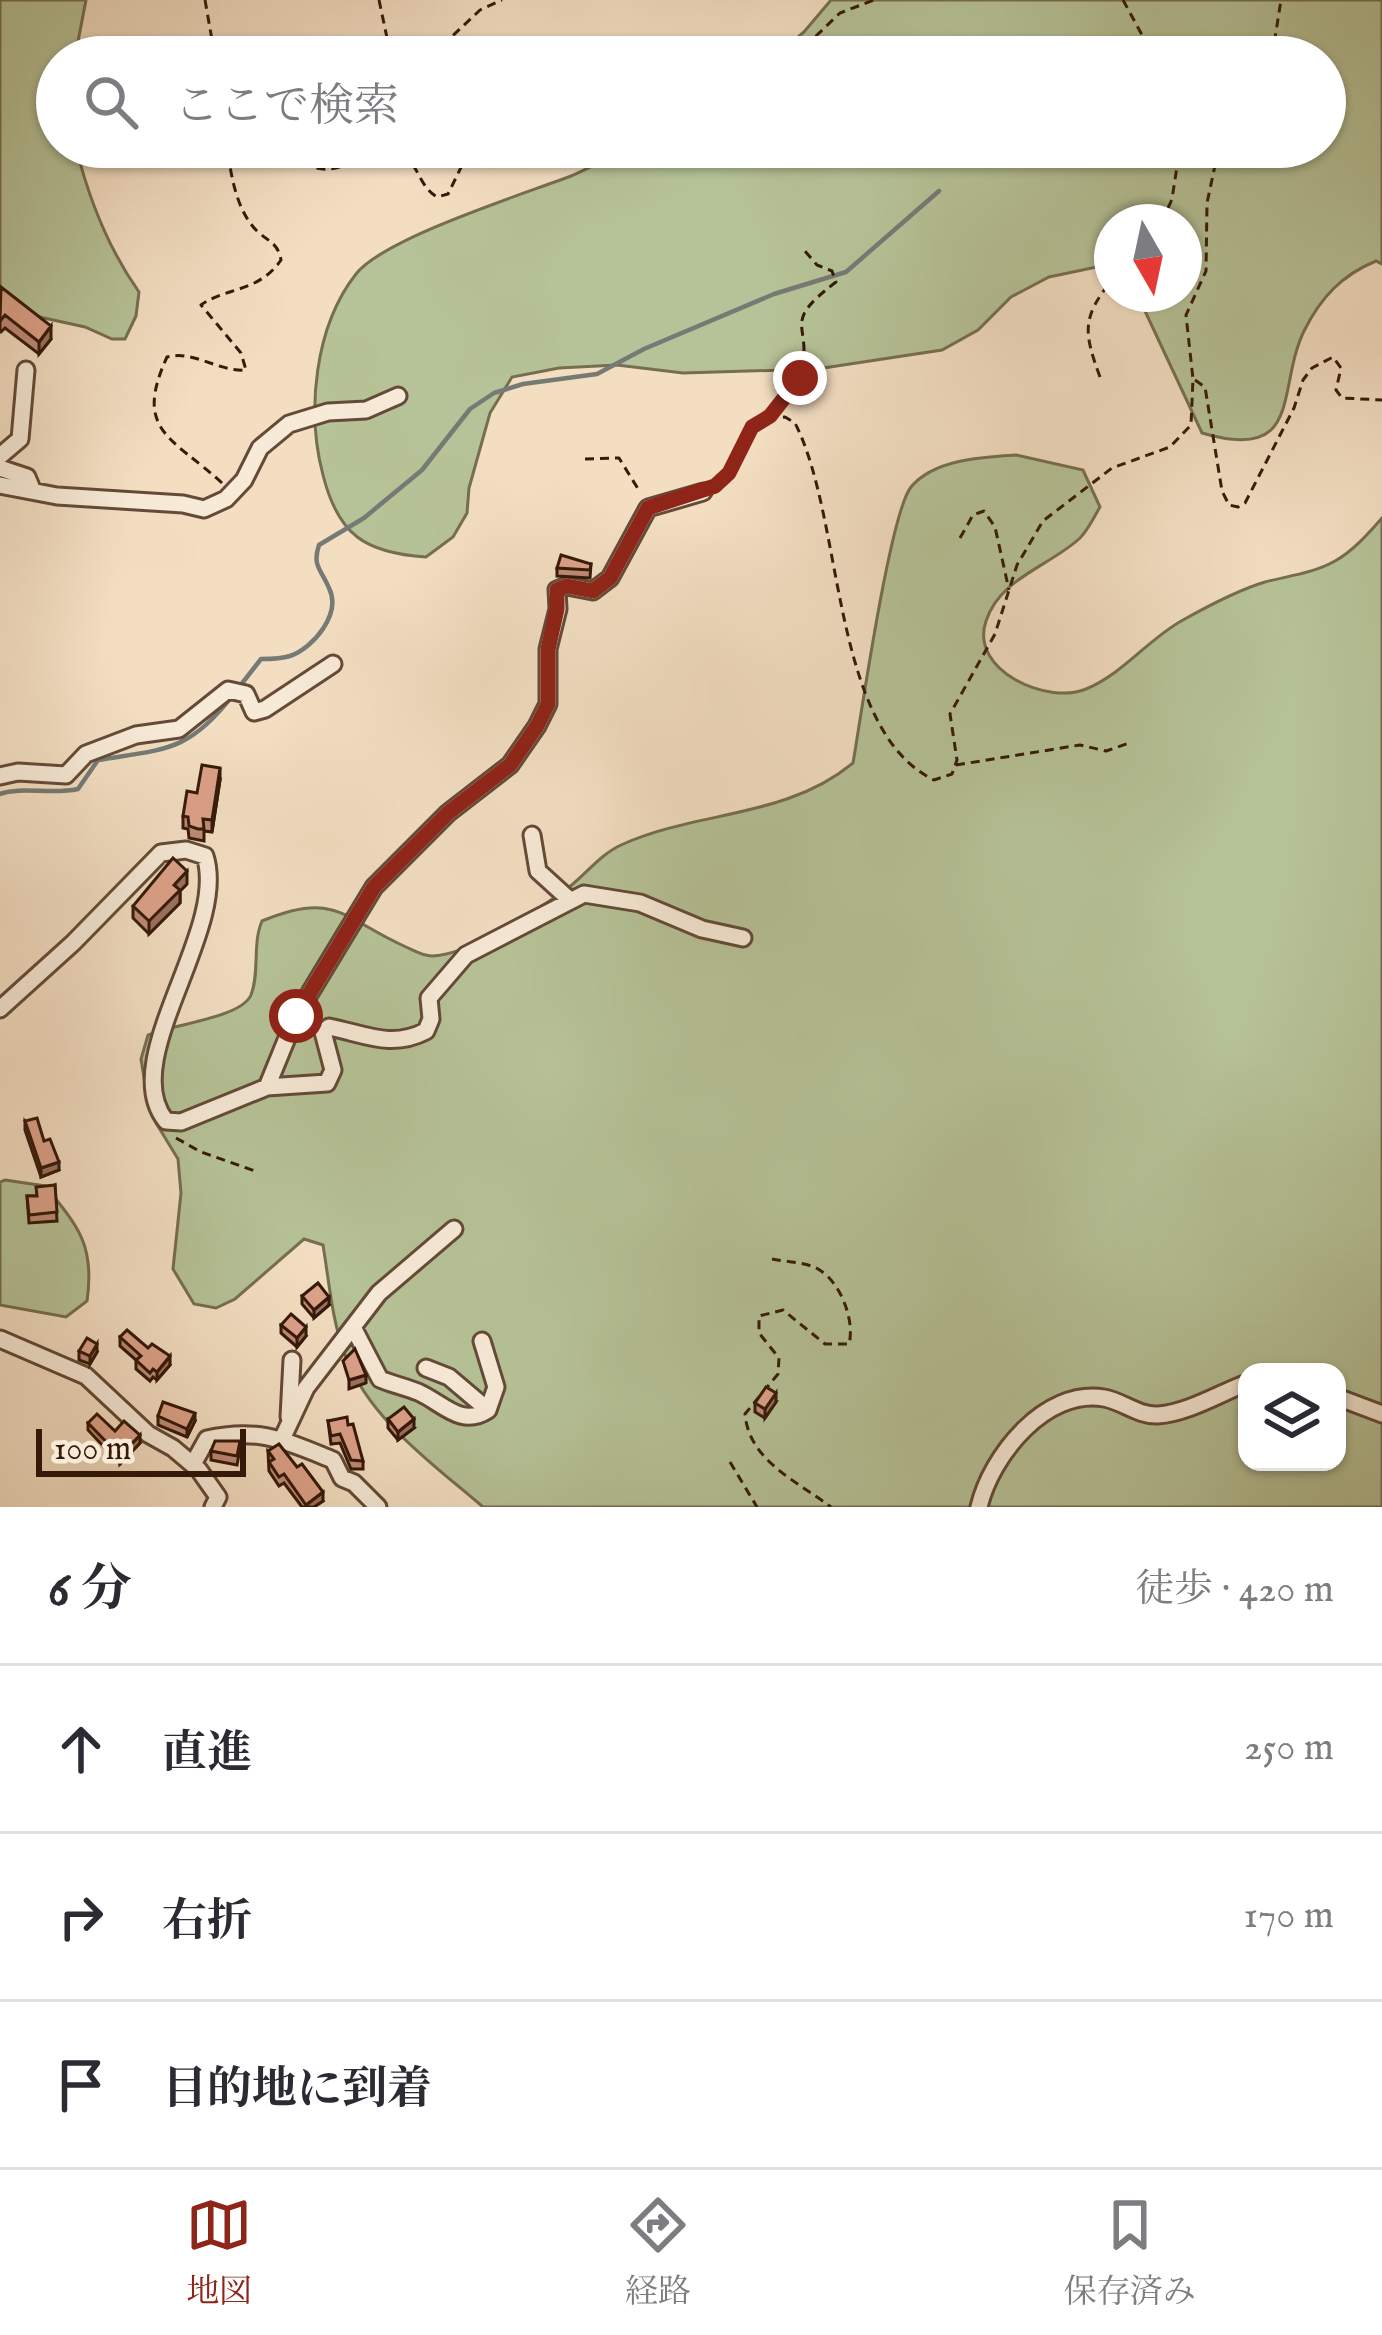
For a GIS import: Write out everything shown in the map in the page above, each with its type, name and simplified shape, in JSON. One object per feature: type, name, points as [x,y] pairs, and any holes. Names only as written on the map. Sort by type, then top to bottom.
[{"type":"street","points":[[0,456],[20,439],[26,370]]},
{"type":"street","points":[[0,485],[57,496],[204,509],[233,492],[260,448],[289,424],[328,412],[366,410],[398,396]]},
{"type":"street","points":[[0,467],[27,477],[32,489]]},
{"type":"street","points":[[267,1087],[296,1016],[374,887],[448,813],[510,765],[537,726],[548,704],[548,649],[557,590],[567,586],[593,591],[610,578],[648,508],[703,492]]},
{"type":"street","points":[[0,776],[66,776],[86,754],[136,735],[179,729],[228,690],[246,694],[254,712],[266,709],[333,664]]},
{"type":"street","points":[[532,835],[538,871],[572,901]]},
{"type":"street","points":[[0,1009],[161,854],[186,850],[205,856],[210,872],[190,957],[155,1052],[153,1078],[159,1112],[166,1120],[181,1122],[267,1087],[327,1083],[333,1070],[323,1031],[329,1027],[390,1042],[426,1031],[431,1019],[429,998],[466,955],[584,894],[640,903],[702,929],[743,938]]},
{"type":"street","points":[[286,1428],[325,1360],[379,1293],[454,1229]]},
{"type":"street","points":[[353,1329],[380,1379],[421,1393],[463,1418],[488,1410],[496,1387],[482,1341]]},
{"type":"street","points":[[0,1340],[86,1376],[148,1434],[193,1465],[218,1497],[213,1507]]},
{"type":"street","points":[[292,1360],[286,1428],[297,1447],[333,1460],[342,1478],[378,1507]]},
{"type":"street","points":[[426,1367],[449,1377],[488,1410]]},
{"type":"street","points":[[980,1507],[988,1477],[1029,1424],[1049,1410],[1082,1396],[1157,1415],[1238,1386]]},
{"type":"street","points":[[1346,1400],[1382,1414]]},
{"type":"street","points":[[193,1465],[207,1439],[286,1428]]},
{"type":"path","points":[[205,0],[211,36]]},
{"type":"path","points":[[380,0],[387,36]]},
{"type":"path","points":[[453,36],[481,10],[502,0]]},
{"type":"path","points":[[816,36],[841,13],[874,0]]},
{"type":"path","points":[[1123,0],[1143,36]]},
{"type":"path","points":[[1275,36],[1281,0]]},
{"type":"path","points":[[229,168],[232,185],[255,229],[276,244],[281,260],[259,281],[202,305],[241,353],[245,370],[226,369],[188,355],[166,357],[152,389],[151,404],[164,433],[233,492]]},
{"type":"path","points":[[415,168],[436,196],[448,194],[461,168]]},
{"type":"path","points":[[1170,204],[1177,168]]},
{"type":"path","points":[[770,416],[785,416],[795,423],[805,442],[825,507],[853,657],[881,732],[901,757],[934,780],[952,774],[956,765],[950,714],[995,634],[1017,565],[1043,520],[1112,468],[1170,447],[1191,425],[1193,379],[1186,315],[1207,272],[1207,203],[1214,168]]},
{"type":"path","points":[[703,492],[729,473],[752,427],[770,416],[800,378],[803,311],[836,282],[832,271],[817,265],[804,250]]},
{"type":"path","points":[[1094,306],[1084,332],[1100,377]]},
{"type":"path","points":[[1193,379],[1205,387],[1222,490],[1229,505],[1238,507],[1245,503],[1294,408],[1297,390],[1312,368],[1333,357],[1341,368],[1336,390],[1342,398],[1382,400]]},
{"type":"path","points":[[585,459],[619,458],[648,508]]},
{"type":"path","points":[[960,538],[973,515],[984,511],[995,526],[1010,592]]},
{"type":"path","points":[[956,765],[1079,745],[1106,751],[1129,743]]},
{"type":"path","points":[[166,1120],[176,1138],[188,1145],[258,1172]]},
{"type":"path","points":[[772,1259],[819,1268],[843,1300],[852,1333],[849,1344],[825,1344],[784,1310],[759,1316],[759,1333],[779,1358],[778,1374],[745,1414],[746,1428],[771,1464],[831,1507]]},
{"type":"path","points":[[730,1462],[757,1507]]},
{"type":"green space","points":[[0,0],[86,0],[79,36],[36,36],[36,168],[82,168],[101,223],[139,292],[136,316],[125,339],[112,339],[85,327],[35,316],[0,296]]},
{"type":"green space","points":[[831,0],[1382,0],[1382,264],[1376,261],[1353,273],[1318,308],[1296,353],[1281,415],[1272,429],[1257,438],[1235,440],[1202,433],[1145,312],[1202,312],[1202,204],[1094,204],[1094,268],[1049,277],[1011,297],[978,330],[942,350],[817,369],[683,373],[617,365],[559,368],[512,377],[490,413],[469,488],[467,513],[453,537],[426,557],[386,551],[357,537],[329,496],[315,424],[323,344],[342,295],[371,260],[395,246],[587,168],[1346,168],[1346,36],[799,36]]},
{"type":"green space","points":[[1016,455],[1083,470],[1100,507],[1080,538],[1002,594],[986,621],[984,639],[1000,669],[1033,688],[1052,692],[1070,693],[1099,683],[1170,628],[1234,594],[1335,561],[1382,518],[1382,1507],[483,1507],[404,1439],[356,1378],[337,1329],[323,1245],[304,1239],[235,1299],[216,1308],[194,1304],[173,1269],[181,1193],[178,1159],[156,1123],[146,1090],[141,1059],[148,1035],[221,1015],[245,1003],[254,986],[262,921],[323,908],[422,954],[447,954],[482,941],[535,911],[621,845],[799,795],[853,763],[903,504],[911,487],[932,470]]},
{"type":"green space","points":[[0,1182],[45,1186],[82,1238],[89,1266],[87,1301],[66,1317],[0,1305]]},
{"type":"building","points":[[1,287],[51,326],[39,342],[5,315],[0,319]]},
{"type":"building","points":[[561,555],[591,564],[590,570],[557,568]]},
{"type":"building","points":[[202,765],[220,768],[212,820],[203,819],[204,829],[198,829],[189,826],[188,817],[183,816],[187,791],[197,793]]},
{"type":"building","points":[[173,858],[187,871],[174,885],[180,890],[149,921],[133,906]]},
{"type":"building","points":[[37,1118],[44,1141],[50,1139],[59,1162],[41,1168],[25,1121]]},
{"type":"building","points":[[55,1185],[57,1212],[29,1215],[27,1196],[37,1196],[36,1187]]},
{"type":"building","points":[[318,1283],[329,1297],[314,1310],[302,1296]]},
{"type":"building","points":[[291,1314],[306,1327],[297,1338],[281,1325]]},
{"type":"building","points":[[127,1330],[148,1348],[152,1344],[170,1356],[157,1372],[150,1373],[136,1360],[141,1356],[120,1337]]},
{"type":"building","points":[[87,1338],[97,1344],[90,1356],[79,1351]]},
{"type":"building","points":[[355,1349],[366,1375],[349,1380],[343,1361]]},
{"type":"building","points":[[766,1387],[776,1393],[765,1409],[755,1403]]},
{"type":"building","points":[[163,1402],[195,1413],[187,1429],[158,1416]]},
{"type":"building","points":[[404,1407],[414,1419],[398,1432],[388,1419]]},
{"type":"building","points":[[97,1414],[115,1431],[124,1421],[140,1435],[120,1456],[88,1423]]},
{"type":"building","points":[[347,1417],[363,1461],[351,1460],[340,1434],[331,1436],[328,1421]]},
{"type":"building","points":[[215,1441],[240,1441],[237,1456],[211,1451]]},
{"type":"building","points":[[279,1444],[323,1492],[306,1505],[269,1462],[274,1459],[268,1451]]},
{"type":"waterway","points":[[240,686],[261,659],[299,652],[323,629],[332,598],[317,563],[319,545],[364,518],[422,470],[470,409],[494,393],[523,384],[597,374],[774,294],[846,272],[939,191]]},
{"type":"waterway","points":[[0,794],[78,789],[98,760],[189,738],[233,695]]},
{"type":"route","points":[[296,1016],[374,887],[448,813],[510,765],[537,726],[548,704],[548,649],[557,590],[567,586],[593,591],[610,578],[648,508],[715,486],[729,473],[752,427],[770,416],[800,378]]}]
